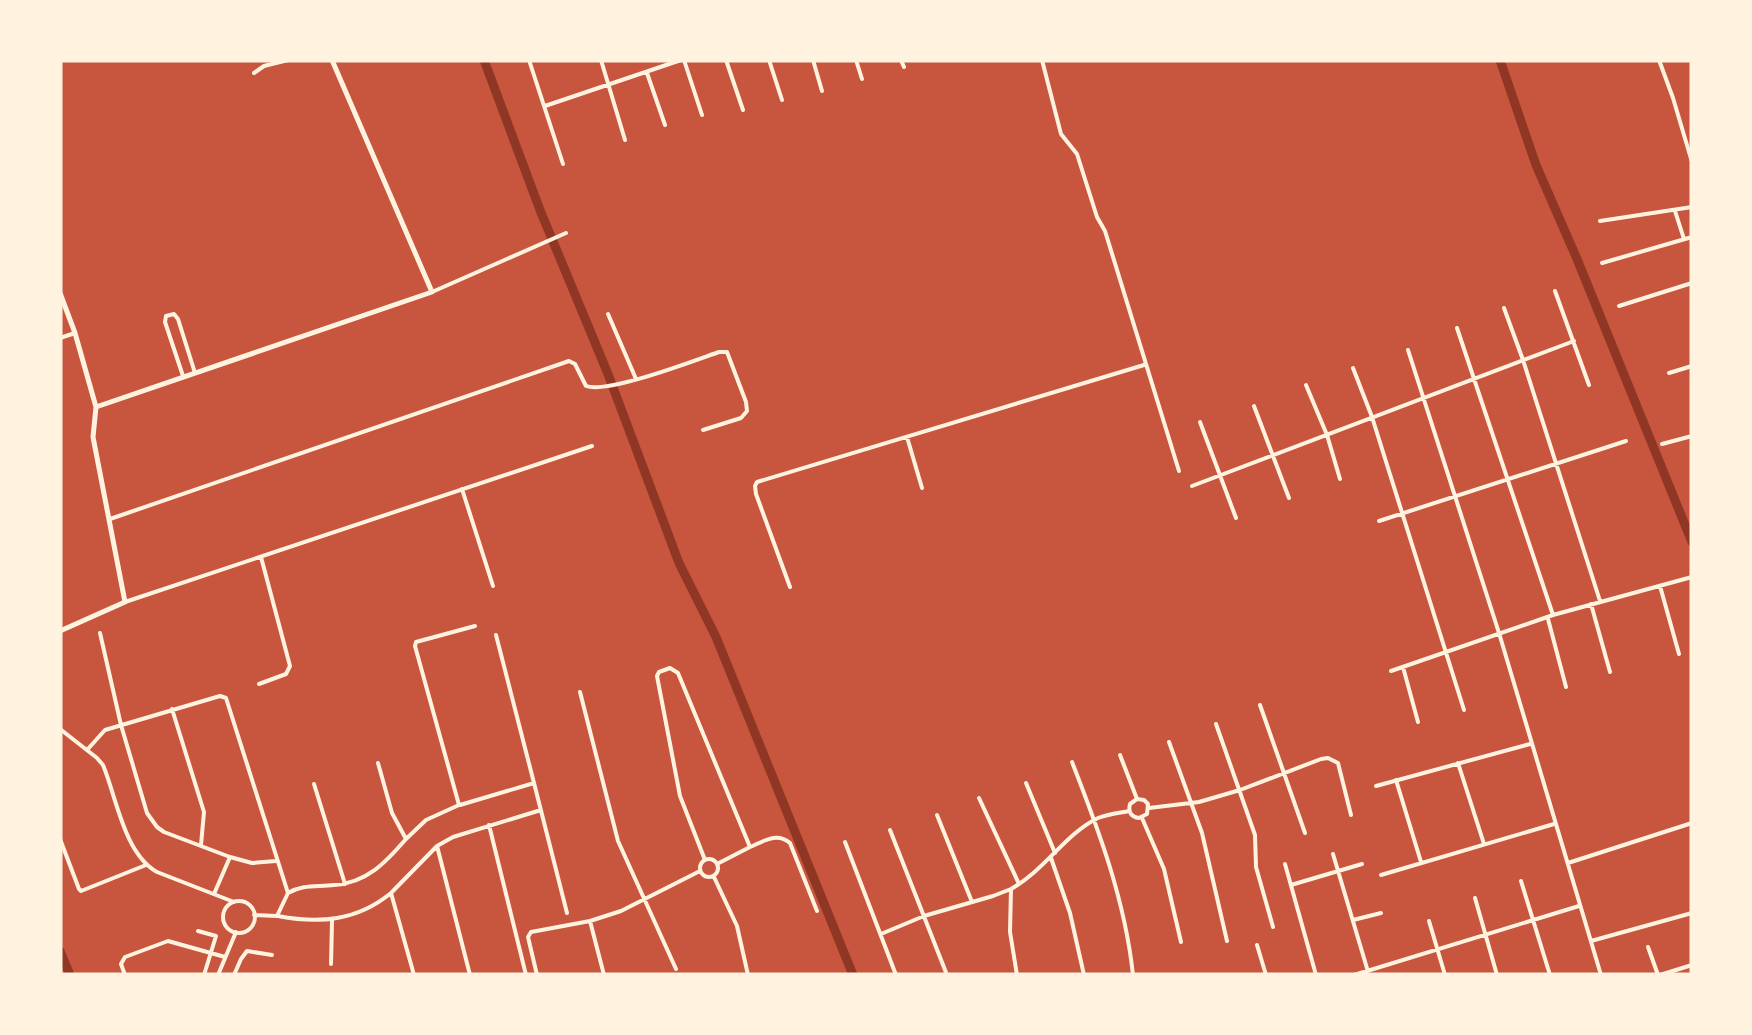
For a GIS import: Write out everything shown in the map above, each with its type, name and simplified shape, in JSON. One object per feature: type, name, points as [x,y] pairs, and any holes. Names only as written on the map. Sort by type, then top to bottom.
[{"type":"street","points":[[254,74],[264,66],[288,60]]},
{"type":"street","points":[[332,60],[432,292]]},
{"type":"street","points":[[530,60],[563,164]]},
{"type":"street","points":[[601,60],[626,140]]},
{"type":"street","points":[[545,106],[682,60],[702,115]]},
{"type":"street","points":[[726,60],[743,110]]},
{"type":"street","points":[[769,60],[782,100]]},
{"type":"street","points":[[813,60],[822,90]]},
{"type":"street","points":[[856,60],[862,79]]},
{"type":"street","points":[[1042,60],[1061,134],[1077,154],[1085,175],[1179,471]]},
{"type":"street","points":[[1659,60],[1692,162]]},
{"type":"street","points":[[647,73],[664,125]]},
{"type":"street","points":[[1600,220],[1692,207]]},
{"type":"street","points":[[1675,211],[1684,239]]},
{"type":"street","points":[[96,407],[432,292],[566,233]]},
{"type":"street","points":[[1602,263],[1692,237]]},
{"type":"street","points":[[1619,306],[1692,283]]},
{"type":"street","points":[[1555,291],[1589,385]]},
{"type":"street","points":[[60,293],[96,407],[93,437],[125,602]]},
{"type":"street","points":[[1504,308],[1600,601]]},
{"type":"street","points":[[183,377],[165,322],[169,314],[178,319],[195,373]]},
{"type":"street","points":[[608,314],[636,379]]},
{"type":"street","points":[[1457,328],[1550,616],[1566,687]]},
{"type":"street","points":[[60,338],[75,333]]},
{"type":"street","points":[[1192,486],[1574,340]]},
{"type":"street","points":[[1408,350],[1499,633],[1601,975]]},
{"type":"street","points":[[110,519],[566,362],[575,364],[587,388],[606,387],[719,352],[728,353],[746,411],[741,418],[703,430]]},
{"type":"street","points":[[790,586],[756,494],[757,482],[1144,365]]},
{"type":"street","points":[[1669,373],[1692,366]]},
{"type":"street","points":[[1353,368],[1464,710]]},
{"type":"street","points":[[1306,384],[1340,479]]},
{"type":"street","points":[[1254,406],[1289,498]]},
{"type":"street","points":[[1200,422],[1236,518]]},
{"type":"street","points":[[907,436],[922,488]]},
{"type":"street","points":[[1662,444],[1692,436]]},
{"type":"street","points":[[1379,521],[1626,441]]},
{"type":"street","points":[[60,632],[125,602],[592,446]]},
{"type":"street","points":[[462,489],[493,586]]},
{"type":"street","points":[[259,684],[286,674],[290,666],[260,556]]},
{"type":"street","points":[[1391,671],[1550,616],[1692,577]]},
{"type":"street","points":[[1660,586],[1679,654]]},
{"type":"street","points":[[1592,604],[1610,672]]},
{"type":"street","points":[[458,805],[415,646],[420,639],[475,626]]},
{"type":"street","points":[[100,633],[121,725],[152,822],[164,832],[230,857],[252,863],[276,861]]},
{"type":"street","points":[[496,636],[567,913]]},
{"type":"street","points":[[1402,667],[1418,722]]},
{"type":"street","points":[[704,860],[680,796],[657,676],[670,668],[678,673],[750,847]]},
{"type":"street","points":[[580,692],[618,841],[676,970]]},
{"type":"street","points":[[88,750],[105,730],[220,696],[226,698],[288,892]]},
{"type":"street","points":[[1260,706],[1305,833]]},
{"type":"street","points":[[172,709],[204,812],[201,846]]},
{"type":"street","points":[[1216,724],[1255,835],[1256,867],[1273,926]]},
{"type":"street","points":[[60,729],[103,765],[132,847],[146,865],[213,894],[248,904],[254,915],[247,930],[236,932],[227,927],[223,917],[226,907],[234,902]]},
{"type":"street","points":[[1170,742],[1202,833],[1228,940]]},
{"type":"street","points":[[1376,786],[1530,744]]},
{"type":"street","points":[[1120,756],[1137,798],[1149,808],[1142,818],[1129,811],[1137,798]]},
{"type":"street","points":[[1149,808],[1192,804],[1328,758],[1337,761],[1351,815]]},
{"type":"street","points":[[1072,762],[1122,906],[1133,975]]},
{"type":"street","points":[[1458,762],[1485,846]]},
{"type":"street","points":[[378,763],[392,813],[406,840]]},
{"type":"street","points":[[1396,780],[1422,864]]},
{"type":"street","points":[[1026,783],[1053,855],[1084,975]]},
{"type":"street","points":[[314,784],[344,884]]},
{"type":"street","points":[[277,916],[288,892],[302,886],[344,884],[378,870],[426,820],[458,805],[534,784]]},
{"type":"street","points":[[979,798],[1019,884]]},
{"type":"street","points":[[254,915],[332,921],[369,908],[391,894],[437,846],[453,837],[541,810]]},
{"type":"street","points":[[880,934],[1011,888],[1036,873],[1095,820],[1129,811]]},
{"type":"street","points":[[937,815],[972,902]]},
{"type":"street","points":[[1142,818],[1164,869],[1181,942]]},
{"type":"street","points":[[1568,863],[1692,823]]},
{"type":"street","points":[[1381,875],[1555,824]]},
{"type":"street","points":[[489,825],[526,975]]},
{"type":"street","points":[[890,830],[947,975]]},
{"type":"street","points":[[717,864],[773,838],[786,839],[818,911]]},
{"type":"street","points":[[60,839],[81,891],[146,865]]},
{"type":"street","points":[[845,842],[896,975]]},
{"type":"street","points":[[437,846],[470,975]]},
{"type":"street","points":[[1333,854],[1369,973]]},
{"type":"street","points":[[213,894],[230,857]]},
{"type":"street","points":[[704,860],[717,864],[714,877]]},
{"type":"street","points":[[704,860],[700,871],[704,876],[714,877]]},
{"type":"street","points":[[1286,864],[1316,975]]},
{"type":"street","points":[[1291,885],[1362,864]]},
{"type":"street","points":[[537,975],[529,933],[590,921],[645,900],[700,871]]},
{"type":"street","points":[[714,877],[737,926],[748,975]]},
{"type":"street","points":[[1521,881],[1550,975]]},
{"type":"street","points":[[1011,888],[1010,932],[1017,975]]},
{"type":"street","points":[[391,894],[414,975]]},
{"type":"street","points":[[1475,898],[1496,975]]},
{"type":"street","points":[[1354,975],[1581,906]]},
{"type":"street","points":[[1353,920],[1381,913]]},
{"type":"street","points":[[1591,941],[1692,913]]},
{"type":"street","points":[[331,964],[332,921]]},
{"type":"street","points":[[590,921],[604,975]]},
{"type":"street","points":[[1429,921],[1445,975]]},
{"type":"street","points":[[198,931],[216,936],[204,975]]},
{"type":"street","points":[[218,975],[236,932]]},
{"type":"street","points":[[125,975],[121,964],[124,956],[162,942],[226,957]]},
{"type":"street","points":[[1258,945],[1266,975]]},
{"type":"street","points":[[1648,946],[1659,975],[1692,966]]},
{"type":"street","points":[[234,975],[247,951],[272,955]]},
{"type":"waterway","points":[[484,60],[679,563],[716,637],[853,975]]},
{"type":"waterway","points":[[1500,60],[1536,165],[1692,542]]},
{"type":"waterway","points":[[60,951],[70,975]]}]
